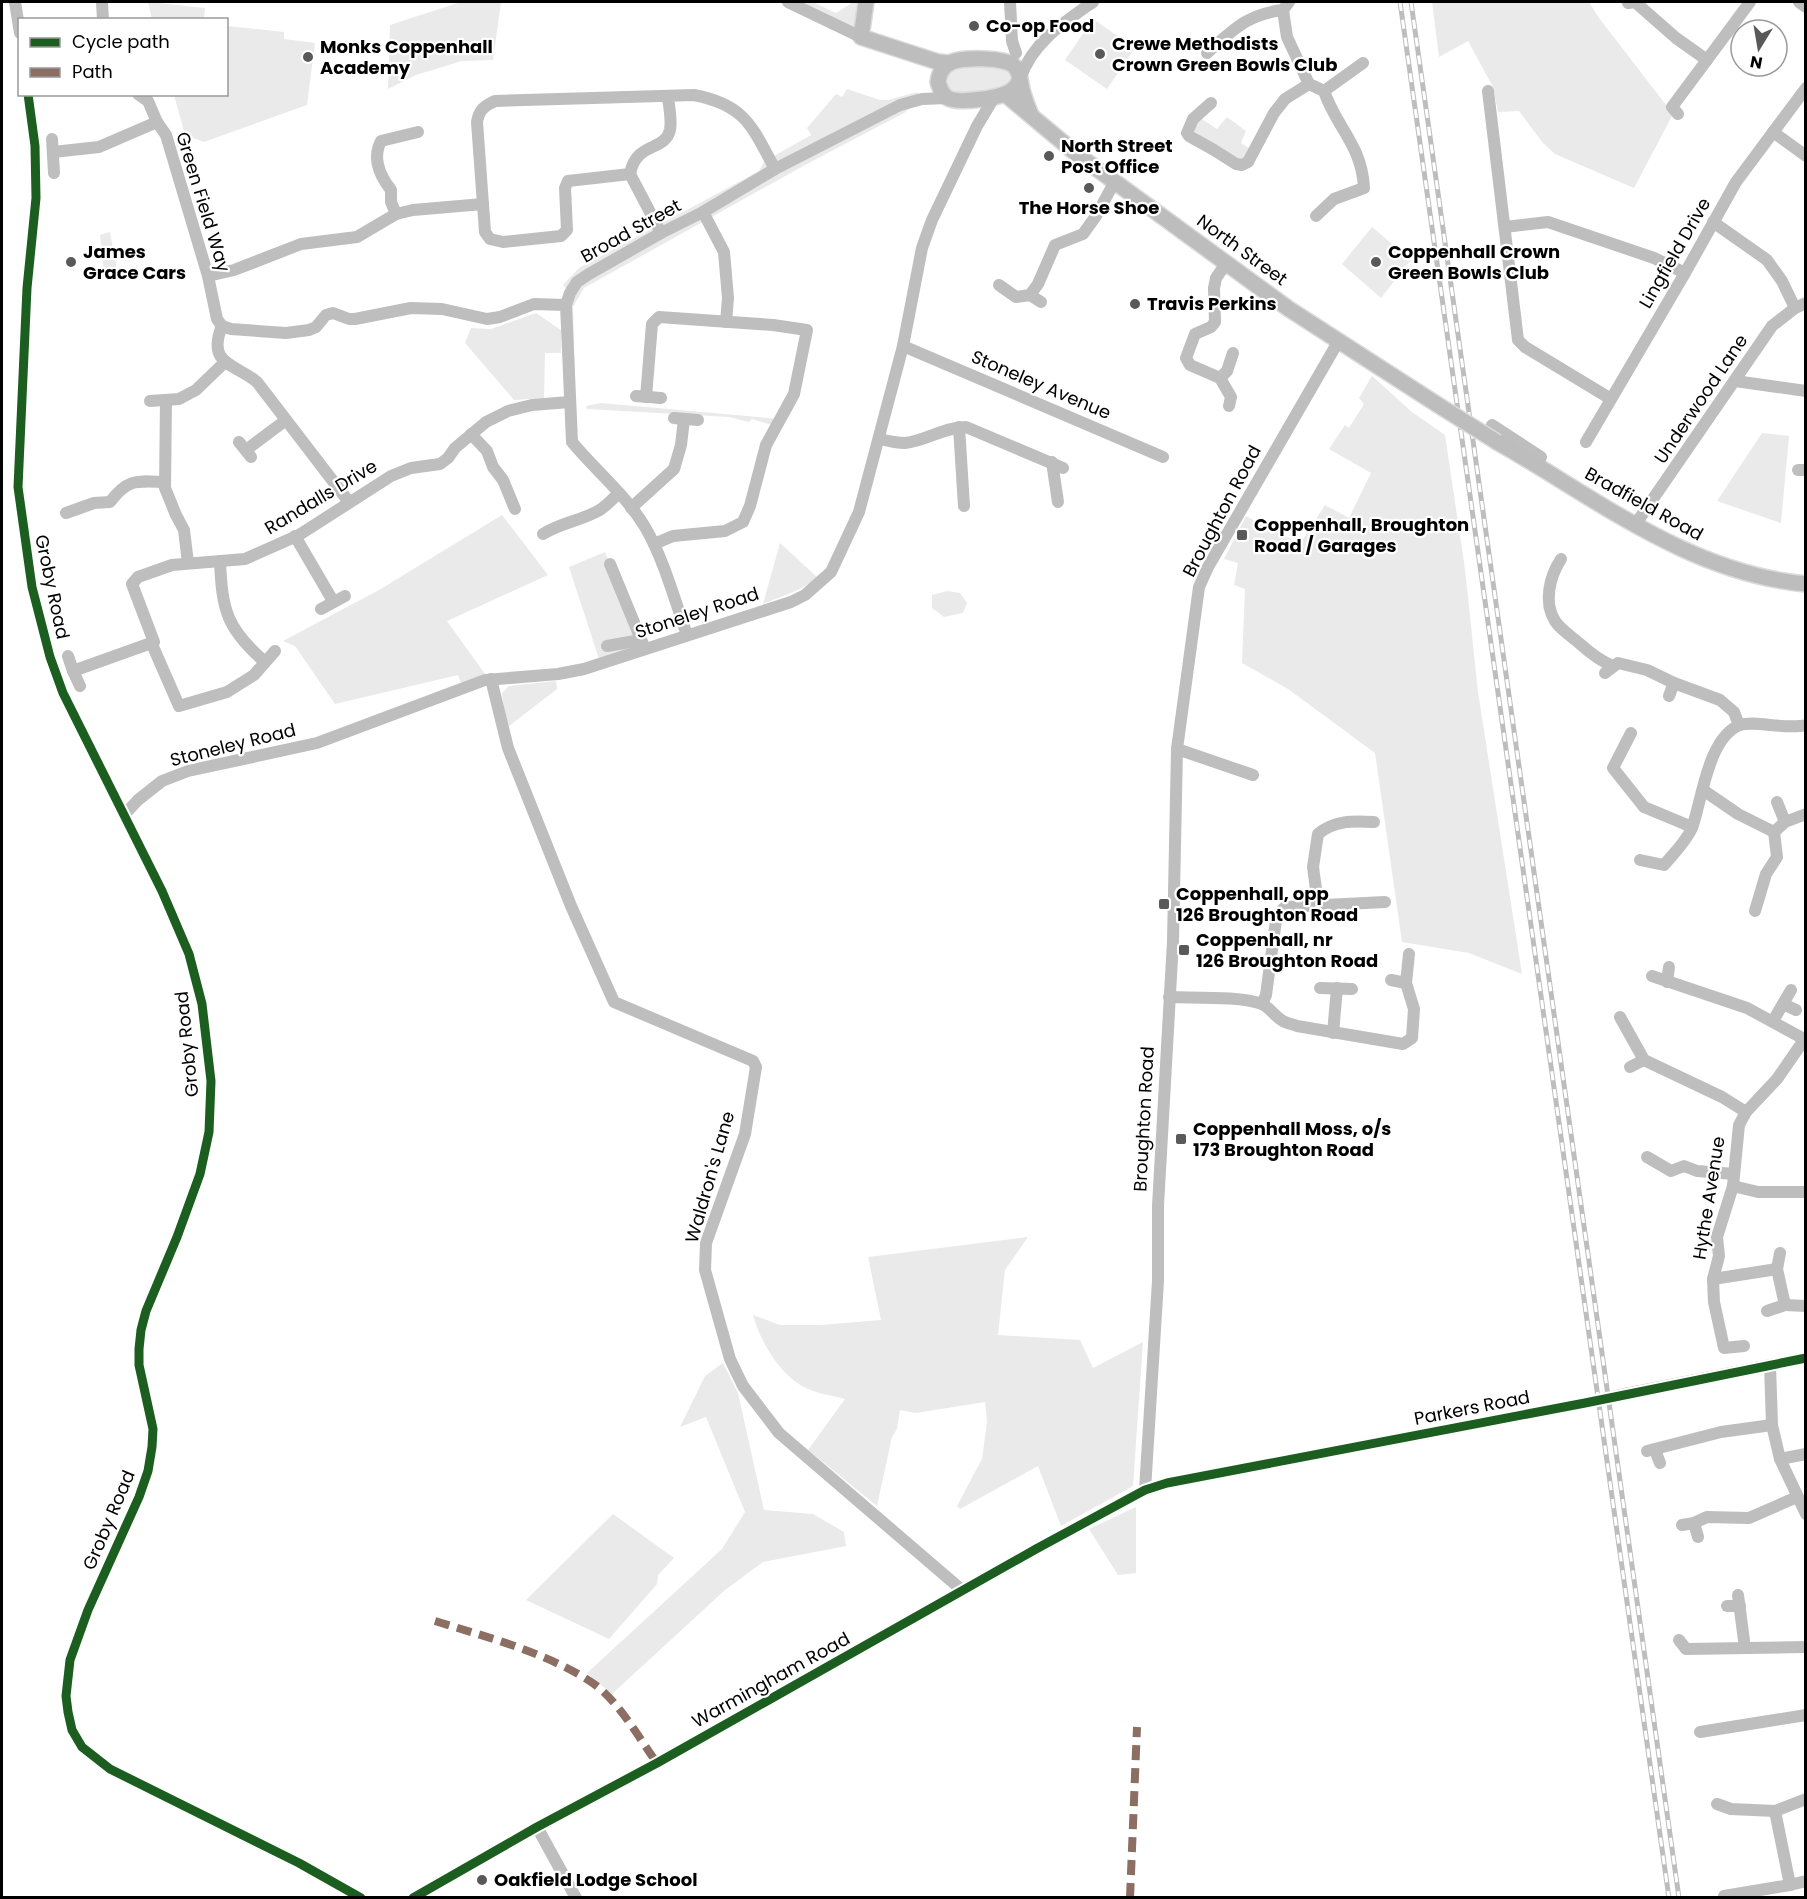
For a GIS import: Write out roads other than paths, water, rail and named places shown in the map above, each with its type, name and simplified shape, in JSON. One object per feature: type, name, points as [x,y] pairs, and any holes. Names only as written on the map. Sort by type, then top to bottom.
[{"type":"main road","points":[[866,2],[861,37],[938,62],[949,63],[964,59],[1011,63],[1020,79],[1031,115]]},
{"type":"main road","points":[[920,56],[930,65],[942,93],[947,98],[964,101],[1000,95],[1014,89],[1020,79]]},
{"type":"main road","points":[[938,81],[949,63]]},
{"type":"main road","name":"North Street","points":[[1000,95],[1031,115],[1078,155],[1289,309],[1438,405]]},
{"type":"main road","name":"Bradfield Road","points":[[1438,405],[1670,545],[1717,565],[1758,576],[1806,584]]},
{"type":"street","points":[[15,2],[18,21]]},
{"type":"street","points":[[102,2],[103,18]]},
{"type":"street","points":[[788,2],[861,37]]},
{"type":"street","points":[[1010,2],[1013,47],[1016,53]]},
{"type":"street","points":[[1002,61],[1044,39],[1093,2]]},
{"type":"street","points":[[1629,3],[1635,2],[1676,38],[1707,60]]},
{"type":"street","points":[[1671,107],[1750,2]]},
{"type":"street","points":[[1799,2],[1806,7]]},
{"type":"street","points":[[1207,53],[1246,20],[1286,6],[1287,37],[1309,84],[1324,90]]},
{"type":"street","points":[[1020,79],[1028,59],[1044,39]]},
{"type":"street","points":[[1324,90],[1363,63]]},
{"type":"street","name":"Broad Street","points":[[922,99],[933,90],[938,81]]},
{"type":"street","points":[[1211,103],[1193,119],[1187,133],[1236,164],[1242,165],[1248,162],[1274,113],[1286,99],[1309,84]]},
{"type":"street","name":"Lingfield Drive","points":[[1586,442],[1736,182],[1806,88]]},
{"type":"street","points":[[1324,90],[1328,104],[1356,150],[1363,171],[1366,193],[1334,199],[1325,214]]},
{"type":"street","points":[[1488,91],[1496,117],[1505,227],[1518,340],[1525,347],[1611,399]]},
{"type":"street","points":[[630,174],[568,182],[566,188],[567,230],[561,236],[502,242],[490,239],[485,232],[478,114],[484,106],[495,101],[694,95],[717,99],[737,111],[751,125],[776,169]]},
{"type":"street","name":"Stoneley Road","points":[[124,815],[138,800],[162,781],[188,771],[317,743],[490,679],[558,675],[643,645],[687,635],[792,602],[820,584],[831,572],[860,512],[903,346],[922,248],[932,220],[977,126],[1000,95]]},
{"type":"street","name":"Groby Road","points":[[28,96],[35,146],[36,187],[27,288],[18,459],[21,517],[32,587],[63,693],[162,891],[189,954],[202,1004],[209,1056],[211,1107],[200,1174],[141,1329],[139,1365],[153,1429],[153,1446],[140,1497],[88,1610],[70,1660],[66,1696],[72,1730],[82,1747],[110,1769],[299,1863],[361,1898]]},
{"type":"street","name":"Green Field Way","points":[[141,96],[148,101],[157,123],[166,135],[208,276],[217,319],[222,326]]},
{"type":"street","points":[[661,232],[630,174],[639,153],[666,139],[670,130],[668,97]]},
{"type":"street","name":"Broad Street","points":[[566,305],[577,282],[661,232],[703,212],[776,169],[900,105],[922,99],[947,98]]},
{"type":"street","points":[[964,101],[975,112],[977,126]]},
{"type":"street","points":[[54,173],[53,145],[99,147],[157,123]]},
{"type":"street","points":[[396,214],[391,202],[392,190],[382,178],[377,154],[378,147],[381,141],[418,132]]},
{"type":"street","points":[[1773,132],[1806,156]]},
{"type":"street","points":[[999,285],[1016,297],[1036,298],[1042,274],[1055,245],[1083,234],[1096,216],[1115,181]]},
{"type":"street","points":[[208,276],[234,270],[301,244],[357,237],[396,214],[413,210],[483,204]]},
{"type":"street","points":[[703,212],[724,252],[728,298],[726,322]]},
{"type":"street","points":[[1505,227],[1548,222],[1654,258],[1685,273]]},
{"type":"street","points":[[1713,222],[1767,260],[1800,305]]},
{"type":"street","points":[[1227,262],[1216,278],[1215,322],[1211,327],[1195,334],[1186,358],[1190,365],[1220,378],[1231,397],[1229,406]]},
{"type":"street","points":[[349,502],[257,382],[247,373],[225,363],[220,354],[219,343],[222,326],[231,329],[286,333],[309,330],[316,327],[326,315],[333,314],[355,319],[411,308],[442,309],[487,319],[500,317],[534,304],[566,305],[572,442],[645,527],[654,544],[687,635]]},
{"type":"street","name":"Underwood Lane","points":[[1635,525],[1772,326],[1800,305]]},
{"type":"street","points":[[654,544],[672,536],[725,531],[743,522],[750,506],[766,445],[794,394],[807,330],[659,317],[652,324],[641,396],[661,398]]},
{"type":"street","name":"Broughton Road","points":[[1145,1490],[1158,1281],[1158,1206],[1173,941],[1177,749],[1199,587],[1208,567],[1338,342]]},
{"type":"street","name":"Stoneley Avenue","points":[[903,346],[1163,457]]},
{"type":"street","points":[[1220,378],[1227,371],[1233,353]]},
{"type":"street","points":[[150,401],[179,399],[196,390],[225,363]]},
{"type":"street","points":[[1735,381],[1806,391]]},
{"type":"street","points":[[166,400],[165,482],[170,502],[184,530],[188,563]]},
{"type":"street","name":"Randalls Drive","points":[[151,642],[153,642],[132,584],[138,577],[172,565],[245,559],[295,537],[391,476],[411,468],[440,464],[486,422],[508,411],[532,405],[569,402]]},
{"type":"street","points":[[631,508],[674,469],[681,445],[679,419],[698,420]]},
{"type":"street","points":[[245,450],[286,420]]},
{"type":"street","name":"Bradfield Road","points":[[1492,425],[1541,457],[1537,465]]},
{"type":"street","points":[[880,439],[898,443],[913,442],[959,427],[966,427],[1058,465],[1058,502]]},
{"type":"street","points":[[959,427],[964,506]]},
{"type":"street","points":[[471,434],[487,451],[493,467],[503,480],[509,506]]},
{"type":"street","points":[[66,513],[94,503],[110,502],[127,484],[135,481],[165,482]]},
{"type":"street","points":[[544,535],[555,526],[593,514],[618,494]]},
{"type":"street","points":[[295,537],[339,599],[321,609]]},
{"type":"street","points":[[1561,559],[1554,571],[1550,590],[1550,612],[1555,622],[1609,670],[1618,663],[1647,670],[1671,689],[1720,700],[1734,712],[1739,726]]},
{"type":"street","points":[[220,561],[225,612],[234,630],[246,646],[265,662]]},
{"type":"street","points":[[607,646],[643,645],[610,564]]},
{"type":"street","points":[[73,671],[151,642],[179,706],[227,692],[254,675],[275,651]]},
{"type":"street","points":[[68,656],[80,686]]},
{"type":"street","name":"Waldron's Lane","points":[[490,679],[508,748],[571,906],[614,1002],[753,1061],[756,1067],[745,1134],[706,1243],[705,1270],[730,1359],[743,1386],[779,1432],[963,1592]]},
{"type":"street","points":[[1641,860],[1664,865],[1688,835],[1713,756],[1725,739],[1739,726],[1806,725]]},
{"type":"street","points":[[1631,733],[1610,770],[1644,807],[1692,827]]},
{"type":"street","points":[[1177,749],[1252,775]]},
{"type":"street","points":[[1703,790],[1738,814],[1774,832]]},
{"type":"street","points":[[1777,802],[1785,822]]},
{"type":"street","points":[[1774,832],[1785,822],[1806,814]]},
{"type":"street","points":[[1318,904],[1313,867],[1318,834],[1328,826],[1348,821],[1374,822]]},
{"type":"street","points":[[1755,911],[1766,874],[1777,858],[1774,832]]},
{"type":"street","points":[[1262,1004],[1266,995],[1276,920],[1285,907],[1385,902]]},
{"type":"street","points":[[1169,997],[1237,999],[1262,1004],[1281,1020],[1297,1026],[1403,1044],[1412,1038],[1414,1024],[1414,1009],[1406,983],[1409,954]]},
{"type":"street","points":[[1667,982],[1669,967]]},
{"type":"street","points":[[1652,976],[1747,1008],[1805,1040]]},
{"type":"street","points":[[1391,980],[1406,983]]},
{"type":"street","points":[[1320,987],[1352,989]]},
{"type":"street","points":[[1333,1033],[1337,988]]},
{"type":"street","points":[[1773,1021],[1791,990]]},
{"type":"street","points":[[1783,1004],[1796,1010]]},
{"type":"street","points":[[1620,1017],[1644,1060],[1722,1097],[1746,1112]]},
{"type":"street","name":"Hythe Avenue","points":[[1744,1346],[1720,1350],[1713,1279],[1719,1256],[1717,1237],[1734,1180],[1740,1125],[1746,1112],[1777,1079],[1805,1040]]},
{"type":"street","points":[[1630,1067],[1644,1060]]},
{"type":"street","points":[[1647,1157],[1667,1174],[1684,1166],[1734,1180],[1758,1192],[1806,1192]]},
{"type":"street","points":[[1780,1253],[1778,1269],[1785,1305]]},
{"type":"street","points":[[1713,1279],[1778,1269]]},
{"type":"street","points":[[1767,1311],[1785,1305],[1806,1306]]},
{"type":"street","name":"Parkers Road","points":[[1145,1490],[1167,1483],[1806,1358]]},
{"type":"street","points":[[1770,1365],[1772,1425],[1780,1459],[1806,1514]]},
{"type":"street","points":[[1660,1463],[1651,1451],[1721,1432],[1772,1425]]},
{"type":"street","points":[[1780,1459],[1806,1454]]},
{"type":"street","name":"Warmingham Road","points":[[413,1898],[1145,1490]]},
{"type":"street","points":[[1698,1537],[1688,1524],[1707,1517],[1749,1518],[1797,1497]]},
{"type":"street","points":[[1735,1602],[1745,1648]]},
{"type":"street","points":[[1679,1640],[1686,1649],[1806,1647]]},
{"type":"street","points":[[1707,1735],[1806,1715]]},
{"type":"street","points":[[1730,1795],[1731,1809]]},
{"type":"street","points":[[1717,1804],[1731,1809],[1775,1811],[1806,1799]]},
{"type":"street","points":[[1775,1811],[1790,1885]]},
{"type":"street","points":[[537,1827],[576,1898]]},
{"type":"street","points":[[1724,1896],[1806,1881]]},
{"type":"railway","points":[[1400,2],[1669,1898]]},
{"type":"railway","points":[[1411,2],[1679,1898]]},
{"type":"place","name":"Co-op Food","points":[[974,26]]},
{"type":"place","name":"Crewe Methodists Crown Green Bowls Club","points":[[1100,54]]},
{"type":"place","name":"Monks Coppenhall Academy","points":[[308,57]]},
{"type":"place","name":"North Street Post Office","points":[[1049,156]]},
{"type":"place","name":"The Horse Shoe","points":[[1089,188]]},
{"type":"place","name":"James Grace Cars","points":[[71,262]]},
{"type":"place","name":"Coppenhall Crown Green Bowls Club","points":[[1376,262]]},
{"type":"place","name":"Travis Perkins","points":[[1135,304]]},
{"type":"place","name":"Coppenhall, Broughton Road / Garages","points":[[1242,535]]},
{"type":"place","name":"Coppenhall, opp 126 Broughton Road","points":[[1164,904]]},
{"type":"place","name":"Coppenhall, nr 126 Broughton Road","points":[[1184,950]]},
{"type":"place","name":"Coppenhall Moss, o/s 173 Broughton Road","points":[[1181,1139]]},
{"type":"place","name":"Oakfield Lodge School","points":[[482,1880]]}]
